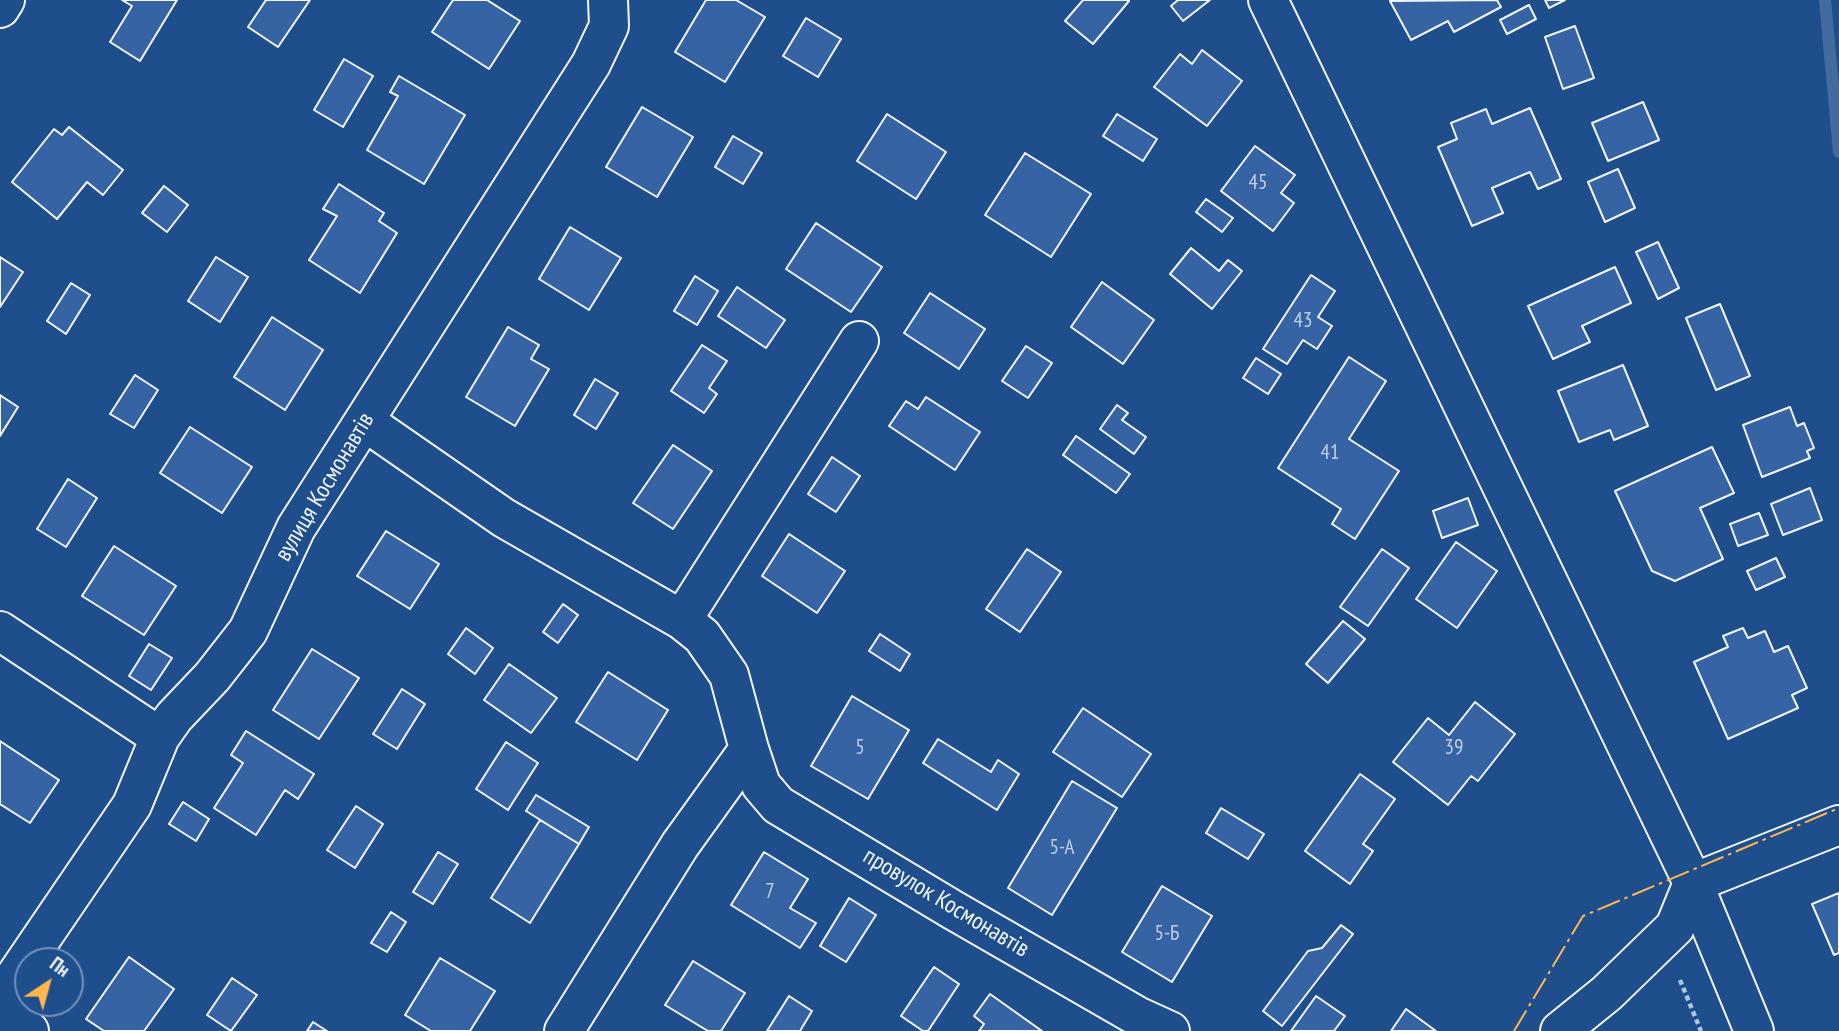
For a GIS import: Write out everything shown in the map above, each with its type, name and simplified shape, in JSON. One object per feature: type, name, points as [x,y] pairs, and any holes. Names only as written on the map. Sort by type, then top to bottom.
[{"type":"street","points":[[0,8],[5,0]]},
{"type":"street","name":"вулиця Космонавтів","points":[[0,999],[132,805],[160,737],[248,631],[296,528],[590,64],[608,26],[608,0]]},
{"type":"street","points":[[1268,0],[1693,883],[1754,1031]]},
{"type":"street","points":[[682,620],[859,341]]},
{"type":"street","name":"провулок Космонавтів","points":[[364,421],[503,517],[682,620],[702,635],[729,676],[761,785],[778,805],[965,917],[1138,1016],[1170,1031]]},
{"type":"street","points":[[0,631],[160,737]]},
{"type":"street","points":[[564,1031],[681,845],[749,749]]},
{"type":"street","points":[[1560,1031],[1607,993],[1675,928],[1693,883],[1839,825]]},
{"type":"street","points":[[0,1008],[29,1031]]},
{"type":"path","points":[[1677,970],[1701,1031]]},
{"type":"building","points":[[122,0],[177,0],[140,61],[110,42],[132,6]]},
{"type":"building","points":[[266,0],[310,0],[278,47],[248,27]]},
{"type":"building","points":[[453,0],[487,0],[520,21],[489,69],[432,32]]},
{"type":"building","points":[[706,0],[736,0],[765,17],[725,82],[675,52]]},
{"type":"building","points":[[1083,0],[1129,1],[1093,44],[1065,21]]},
{"type":"building","points":[[1178,0],[1210,0],[1183,21],[1171,6]]},
{"type":"building","points":[[1497,0],[1501,7],[1454,32],[1448,21],[1411,40],[1390,1]]},
{"type":"building","points":[[1545,0],[1565,0],[1549,8]]},
{"type":"building","points":[[1529,5],[1536,19],[1507,34],[1500,20]]},
{"type":"building","points":[[806,18],[841,39],[818,77],[783,56]]},
{"type":"building","points":[[1575,26],[1594,78],[1563,89],[1545,37]]},
{"type":"building","points":[[1202,50],[1242,81],[1207,126],[1154,87],[1180,54],[1192,64]]},
{"type":"building","points":[[344,59],[373,76],[343,127],[314,110]]},
{"type":"building","points":[[399,76],[465,115],[424,184],[367,150],[398,96],[390,92]]},
{"type":"building","points":[[1643,102],[1659,140],[1608,161],[1592,123]]},
{"type":"building","points":[[642,107],[693,137],[657,197],[606,167]]},
{"type":"building","points":[[1530,108],[1561,179],[1538,189],[1530,172],[1492,188],[1503,213],[1472,226],[1438,147],[1457,139],[1451,123],[1486,109],[1492,124]]},
{"type":"building","points":[[887,114],[946,152],[916,199],[857,161]]},
{"type":"building","points":[[1117,114],[1157,139],[1143,161],[1103,136]]},
{"type":"building","points":[[69,127],[123,170],[103,195],[87,182],[57,219],[12,182],[54,129],[62,135]]},
{"type":"building","points":[[733,136],[762,153],[743,184],[715,167]]},
{"type":"building","points":[[1255,146],[1295,175],[1281,193],[1294,203],[1273,231],[1221,191]]},
{"type":"building","points":[[1025,153],[1091,194],[1051,257],[985,215]]},
{"type":"building","points":[[1618,169],[1635,208],[1605,222],[1588,182]]},
{"type":"building","points":[[339,184],[384,213],[379,221],[397,233],[360,293],[309,260],[337,216],[323,209]]},
{"type":"building","points":[[164,186],[188,205],[167,232],[142,213]]},
{"type":"building","points":[[1206,199],[1233,218],[1222,232],[1196,212]]},
{"type":"building","points":[[816,223],[882,267],[851,312],[786,269]]},
{"type":"building","points":[[570,227],[621,258],[589,310],[539,279]]},
{"type":"building","points":[[1658,242],[1679,288],[1658,299],[1636,252]]},
{"type":"building","points":[[1191,248],[1219,271],[1228,260],[1242,271],[1212,309],[1170,274]]},
{"type":"building","points":[[0,257],[23,272],[0,307]]},
{"type":"building","points":[[216,257],[248,277],[220,322],[188,301]]},
{"type":"building","points":[[1615,267],[1631,303],[1582,326],[1590,342],[1553,359],[1528,306]]},
{"type":"building","points":[[1311,275],[1335,291],[1318,317],[1332,326],[1317,349],[1303,340],[1287,364],[1263,349]]},
{"type":"building","points":[[695,276],[718,291],[697,325],[674,311]]},
{"type":"building","points":[[1102,282],[1154,320],[1123,364],[1071,327]]},
{"type":"building","points":[[71,283],[90,295],[66,334],[47,321]]},
{"type":"building","points":[[737,287],[785,320],[766,348],[718,316]]},
{"type":"building","points":[[930,293],[985,329],[959,369],[904,333]]},
{"type":"building","points":[[1720,304],[1750,376],[1716,390],[1686,318]]},
{"type":"building","points":[[272,317],[323,350],[285,410],[234,377]]},
{"type":"building","points":[[508,327],[539,345],[531,359],[549,369],[515,426],[466,397]]},
{"type":"building","points":[[702,345],[727,361],[709,388],[717,394],[704,413],[671,391]]},
{"type":"building","points":[[1026,346],[1052,363],[1028,398],[1002,381]]},
{"type":"building","points":[[1349,357],[1386,381],[1349,439],[1399,471],[1355,539],[1332,524],[1341,509],[1278,468]]},
{"type":"building","points":[[1256,358],[1281,374],[1268,394],[1243,378]]},
{"type":"building","points":[[1623,365],[1648,426],[1614,440],[1610,430],[1579,442],[1558,391]]},
{"type":"building","points":[[135,375],[158,390],[134,428],[110,414]]},
{"type":"building","points":[[595,379],[618,393],[596,429],[574,415]]},
{"type":"building","points":[[0,395],[18,407],[0,436]]},
{"type":"building","points":[[926,397],[980,432],[955,470],[889,426],[906,401],[918,409]]},
{"type":"building","points":[[1117,405],[1128,413],[1122,420],[1146,437],[1134,454],[1100,429]]},
{"type":"building","points":[[1790,407],[1797,426],[1804,423],[1814,448],[1807,451],[1810,458],[1762,477],[1743,425]]},
{"type":"building","points":[[190,427],[252,467],[222,513],[160,473]]},
{"type":"building","points":[[1076,436],[1130,474],[1116,493],[1063,455]]},
{"type":"building","points":[[673,445],[712,471],[673,529],[633,503]]},
{"type":"building","points":[[1712,447],[1734,493],[1700,508],[1723,559],[1675,581],[1652,571],[1615,491]]},
{"type":"building","points":[[832,457],[860,476],[836,512],[808,494]]},
{"type":"building","points":[[68,479],[97,498],[66,547],[37,529]]},
{"type":"building","points":[[1810,488],[1822,520],[1783,535],[1771,504]]},
{"type":"building","points":[[1468,498],[1478,525],[1442,538],[1433,511]]},
{"type":"building","points":[[1759,513],[1768,535],[1738,546],[1730,524]]},
{"type":"building","points":[[386,531],[439,564],[410,609],[357,576]]},
{"type":"building","points":[[789,534],[845,571],[817,613],[762,576]]},
{"type":"building","points":[[1456,542],[1497,571],[1457,628],[1416,599]]},
{"type":"building","points":[[114,546],[176,586],[144,635],[82,596]]},
{"type":"building","points":[[1027,549],[1061,572],[1020,632],[986,609]]},
{"type":"building","points":[[1382,549],[1409,568],[1368,626],[1340,607]]},
{"type":"building","points":[[1776,558],[1785,577],[1756,590],[1747,571]]},
{"type":"building","points":[[563,604],[578,615],[558,643],[543,632]]},
{"type":"building","points":[[1343,621],[1365,639],[1328,683],[1306,664]]},
{"type":"building","points":[[466,628],[493,648],[475,674],[448,654]]},
{"type":"building","points":[[1743,628],[1748,638],[1765,631],[1774,652],[1788,646],[1807,688],[1792,695],[1798,708],[1728,739],[1694,662],[1728,647],[1723,636]]},
{"type":"building","points":[[880,634],[910,654],[900,671],[869,651]]},
{"type":"building","points":[[149,644],[172,658],[151,690],[129,676]]},
{"type":"building","points":[[312,649],[359,678],[319,739],[273,710]]},
{"type":"building","points":[[509,664],[557,698],[531,733],[484,700]]},
{"type":"building","points":[[608,672],[668,710],[637,760],[576,722]]},
{"type":"building","points":[[402,689],[425,704],[397,749],[373,734]]},
{"type":"building","points":[[852,696],[909,730],[868,799],[811,766]]},
{"type":"building","points":[[1475,702],[1515,734],[1478,781],[1471,776],[1448,805],[1393,762],[1428,718],[1449,735]]},
{"type":"building","points":[[1083,708],[1151,754],[1122,797],[1053,752]]},
{"type":"building","points":[[246,731],[314,774],[298,799],[285,790],[256,835],[214,808],[243,763],[231,755]]},
{"type":"building","points":[[938,739],[991,772],[998,760],[1019,774],[997,810],[923,763]]},
{"type":"building","points":[[0,741],[59,780],[30,823],[0,804]]},
{"type":"building","points":[[506,742],[538,763],[508,810],[476,789]]},
{"type":"building","points":[[1360,774],[1395,799],[1363,844],[1373,851],[1350,884],[1305,851]]},
{"type":"building","points":[[1072,781],[1117,808],[1052,915],[1008,888]]},
{"type":"building","points":[[536,795],[589,827],[579,844],[526,811]]},
{"type":"building","points":[[183,802],[209,819],[196,841],[169,824]]},
{"type":"building","points":[[356,806],[383,824],[355,868],[327,850]]},
{"type":"building","points":[[1221,808],[1264,834],[1248,859],[1206,833]]},
{"type":"building","points":[[540,820],[579,844],[530,923],[491,898]]},
{"type":"building","points":[[438,852],[458,864],[433,904],[413,892]]},
{"type":"building","points":[[764,852],[808,879],[790,908],[816,923],[800,948],[731,905]]},
{"type":"building","points":[[1162,886],[1212,916],[1172,982],[1122,952]]},
{"type":"building","points":[[1839,893],[1839,953],[1834,955],[1812,904]]},
{"type":"building","points":[[849,898],[876,915],[846,962],[820,946]]},
{"type":"building","points":[[391,912],[406,922],[387,952],[371,943]]},
{"type":"building","points":[[1341,925],[1353,934],[1282,1026],[1263,1011],[1308,951],[1322,948]]},
{"type":"building","points":[[129,957],[174,989],[144,1031],[104,1031],[86,1019]]},
{"type":"building","points":[[440,958],[495,991],[470,1031],[431,1031],[405,1015]]},
{"type":"building","points":[[693,961],[745,993],[721,1031],[708,1031],[665,1005]]},
{"type":"building","points":[[934,967],[959,984],[928,1031],[923,1031],[901,1016]]},
{"type":"building","points":[[232,978],[257,995],[231,1031],[207,1015]]},
{"type":"building","points":[[990,994],[1042,1031],[979,1031],[984,1024],[974,1016]]},
{"type":"building","points":[[789,996],[812,1011],[800,1031],[767,1031]]},
{"type":"building","points":[[1316,996],[1345,1016],[1334,1031],[1291,1031]]},
{"type":"building","points":[[1406,1009],[1436,1031],[1391,1031]]},
{"type":"building","points":[[313,1022],[327,1031],[307,1031]]},
{"type":"waterway","points":[[1825,0],[1839,152]]},
{"type":"power","points":[[1514,1031],[1583,916],[1839,808]]}]
